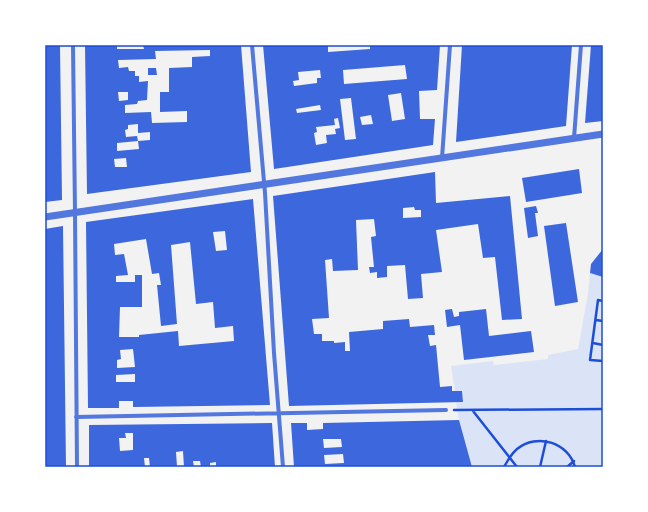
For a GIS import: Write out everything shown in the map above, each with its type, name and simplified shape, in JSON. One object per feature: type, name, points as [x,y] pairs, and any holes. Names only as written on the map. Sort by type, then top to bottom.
[{"type":"street","points":[[73,45],[77,467]]},
{"type":"street","points":[[252,45],[264,184],[274,353],[283,467]]},
{"type":"street","points":[[442,158],[450,45]]},
{"type":"street","points":[[574,138],[581,45]]},
{"type":"street","points":[[45,217],[603,134]]},
{"type":"street","points":[[76,417],[446,410]]},
{"type":"path","points":[[603,301],[598,300],[590,360],[603,362]]},
{"type":"path","points":[[595,320],[603,321]]},
{"type":"path","points":[[592,343],[603,345]]},
{"type":"path","points":[[446,410],[603,409]]},
{"type":"path","points":[[473,410],[517,467]]},
{"type":"path","points":[[504,467],[509,457],[516,449],[535,441],[546,441],[562,448],[574,462],[575,467]]},
{"type":"path","points":[[540,467],[546,441]]},
{"type":"path","points":[[567,467],[574,462]]},
{"type":"shaded area","points":[[590,273],[603,277],[603,467],[472,467],[459,420],[456,402],[463,402],[462,391],[455,392],[451,366],[493,361],[494,365],[548,359],[548,355],[578,349]]},
{"type":"building","points":[[45,45],[60,45],[62,200],[45,202]]},
{"type":"building","points":[[85,45],[117,45],[117,49],[144,49],[143,45],[241,45],[251,172],[87,194]],"holes":[[[210,50],[210,56],[192,57],[192,67],[169,68],[169,92],[160,92],[160,112],[187,111],[187,122],[152,123],[151,112],[125,113],[125,105],[137,104],[138,101],[147,100],[148,81],[139,82],[139,76],[135,76],[135,71],[129,71],[128,67],[119,68],[118,60],[156,59],[155,51]],[[118,92],[128,92],[128,100],[119,101]],[[138,124],[138,133],[150,132],[150,140],[138,141],[137,136],[126,137],[125,130],[128,129],[128,125]],[[138,141],[139,149],[117,151],[117,143]],[[126,158],[127,167],[115,167],[114,159]]]},
{"type":"building","points":[[263,45],[328,45],[328,52],[370,49],[370,45],[440,45],[437,90],[419,91],[420,119],[435,119],[433,145],[274,169]],"holes":[[[405,65],[407,79],[344,84],[343,70]],[[320,70],[321,78],[317,78],[317,83],[294,86],[293,81],[299,80],[298,72]],[[401,93],[405,119],[392,121],[388,95]],[[351,98],[356,139],[345,140],[340,99]],[[320,105],[321,110],[297,113],[296,109]],[[371,115],[373,124],[362,125],[360,117]],[[338,118],[340,128],[335,129],[336,134],[326,135],[327,143],[316,145],[314,133],[317,132],[316,127],[335,125],[334,119]]]},
{"type":"building","points":[[462,45],[572,45],[566,126],[456,142]]},
{"type":"building","points":[[591,45],[603,45],[603,121],[585,123]]},
{"type":"building","points":[[148,68],[156,68],[157,75],[148,75]]},
{"type":"building","points":[[579,169],[582,193],[526,202],[522,178]]},
{"type":"building","points":[[435,172],[436,203],[510,196],[522,319],[502,320],[495,257],[483,258],[478,224],[436,230],[442,272],[421,274],[423,298],[408,299],[405,265],[387,266],[387,277],[377,278],[377,272],[370,273],[369,267],[374,267],[371,237],[376,236],[374,219],[356,220],[358,270],[333,271],[332,259],[325,260],[329,318],[312,319],[314,334],[322,334],[322,341],[334,341],[334,343],[345,342],[345,351],[350,351],[349,332],[383,329],[383,321],[409,319],[410,327],[434,325],[435,335],[428,335],[430,346],[436,345],[440,387],[452,386],[452,391],[462,391],[463,402],[289,406],[273,196]],"holes":[[[414,207],[415,210],[421,210],[421,217],[403,218],[403,208]]]},
{"type":"building","points":[[253,199],[270,405],[133,407],[133,401],[119,401],[119,408],[88,408],[86,222]],"holes":[[[225,231],[227,250],[216,251],[213,232]],[[146,239],[152,274],[159,273],[161,285],[157,285],[161,326],[177,324],[171,245],[190,242],[196,304],[213,302],[215,328],[233,326],[234,341],[179,346],[178,331],[139,335],[139,337],[119,337],[120,307],[142,307],[142,275],[135,275],[135,282],[116,282],[116,276],[128,275],[124,254],[115,255],[114,244]],[[133,349],[135,367],[117,368],[117,360],[121,359],[120,350]],[[135,374],[135,382],[116,382],[116,375]]]},
{"type":"building","points":[[536,206],[538,213],[535,213],[538,236],[528,238],[524,208]]},
{"type":"building","points":[[566,223],[578,302],[555,306],[544,226]]},
{"type":"building","points":[[63,226],[66,467],[45,467],[45,229]]},
{"type":"building","points":[[603,249],[603,277],[590,273],[591,264]]},
{"type":"building","points":[[452,309],[454,317],[459,316],[459,312],[486,309],[489,336],[531,331],[534,352],[464,360],[460,325],[447,327],[445,310]]},
{"type":"building","points":[[459,420],[472,467],[294,467],[291,423],[307,423],[307,430],[323,429],[323,423]],"holes":[[[323,439],[341,439],[342,447],[324,448]],[[343,454],[344,463],[325,464],[324,455]]]},
{"type":"building","points":[[272,423],[275,467],[216,467],[216,462],[210,463],[210,467],[201,467],[200,461],[193,461],[194,467],[184,467],[183,451],[176,452],[177,467],[150,467],[149,458],[144,458],[145,467],[89,467],[89,425]],"holes":[[[125,433],[133,433],[133,450],[120,451],[119,438],[126,438]]]}]
